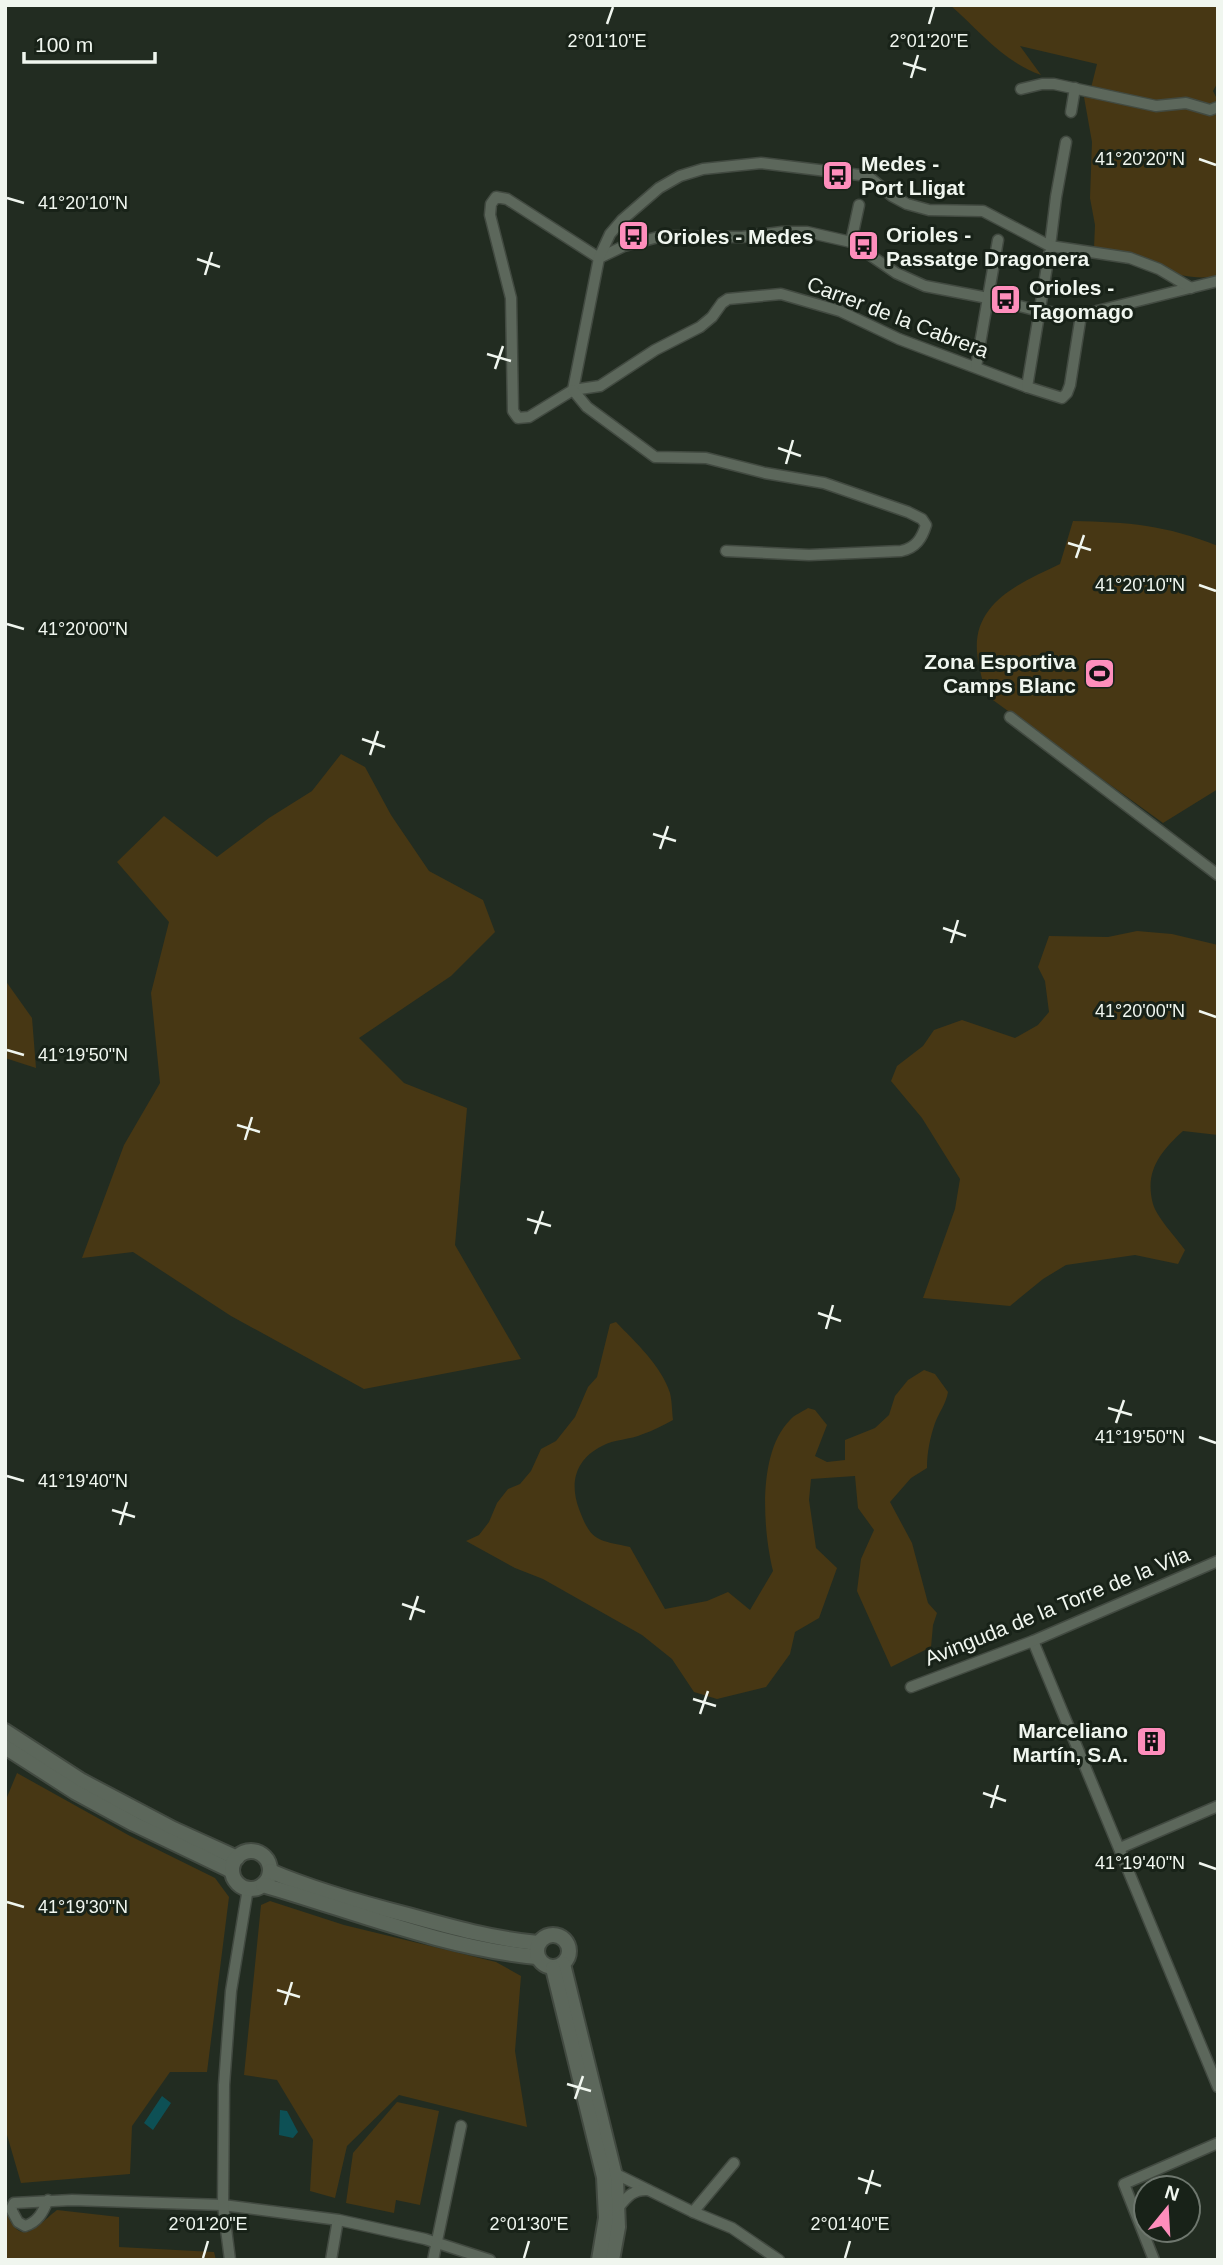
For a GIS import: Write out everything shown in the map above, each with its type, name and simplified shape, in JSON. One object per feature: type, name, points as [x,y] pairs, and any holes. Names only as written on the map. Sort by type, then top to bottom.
[{"type":"street","points":[[1021,89],[1042,84],[1075,88],[1156,106],[1186,103],[1210,110],[1218,107]]},
{"type":"street","points":[[1071,112],[1075,88]]},
{"type":"street","points":[[1027,387],[1066,142]]},
{"type":"street","points":[[726,551],[818,555],[901,551],[908,550],[919,541],[926,524],[908,512],[824,483],[765,473],[706,458],[655,457],[587,407],[573,390],[599,258],[605,243],[615,228],[669,181],[703,169],[761,163],[868,176],[892,196],[907,204],[929,210],[983,211],[1050,250],[1130,258],[1191,288]]},
{"type":"street","name":"Carrer de la Cabrera","points":[[599,258],[507,199],[496,197],[491,204],[490,215],[511,298],[513,411],[518,418],[529,418],[573,390],[600,386],[655,350],[700,327],[727,299],[775,294],[840,311],[899,339],[1056,397],[1065,396],[1070,385],[1081,315]]},
{"type":"street","points":[[851,242],[859,205]]},
{"type":"street","points":[[599,258],[635,243],[662,236],[742,237],[794,231],[851,242],[896,272],[925,286],[1039,311],[1081,315],[1218,281]]},
{"type":"street","points":[[976,367],[998,240]]},
{"type":"street","points":[[1010,717],[1218,876]]},
{"type":"street","name":"Avinguda de la Torre de la Vila","points":[[911,1687],[1033,1641],[1218,1560]]},
{"type":"street","points":[[1033,1641],[1218,2087]]},
{"type":"street","points":[[5,1731],[79,1787]]},
{"type":"street","points":[[5,1747],[138,1818],[234,1864]]},
{"type":"street","points":[[1120,1848],[1218,1806]]},
{"type":"street","points":[[262,1885],[270,1871],[266,1858],[258,1853],[244,1852],[234,1864],[237,1882],[248,1888],[262,1885],[401,1928],[471,1945],[538,1950]]},
{"type":"street","points":[[270,1871],[367,1904],[447,1926],[518,1941],[538,1950],[543,1965],[558,1966]]},
{"type":"street","points":[[230,2260],[223,2205],[226,2051],[248,1888]]},
{"type":"street","points":[[538,1950],[550,1935],[564,1939],[570,1952],[558,1966]]},
{"type":"street","points":[[558,1966],[614,2172],[618,2208],[612,2260]]},
{"type":"street","points":[[558,1966],[604,2177],[606,2218],[599,2260]]},
{"type":"street","points":[[433,2260],[461,2126]]},
{"type":"street","points":[[1154,2260],[1124,2184],[1218,2143]]},
{"type":"street","points":[[693,2212],[734,2163]]},
{"type":"street","points":[[614,2172],[693,2212],[732,2228],[779,2260]]},
{"type":"street","points":[[618,2208],[628,2195],[640,2189],[650,2190]]},
{"type":"street","points":[[48,2200],[223,2205],[339,2220],[437,2243],[490,2260]]},
{"type":"street","points":[[331,2260],[337,2225]]},
{"type":"shaded area","points":[[950,5],[1218,5],[1218,82],[1213,91],[1218,101],[1211,106],[1152,102],[1091,88],[1097,64],[1020,46],[1041,75],[1003,54]]},
{"type":"shaded area","points":[[1084,97],[1185,107],[1212,114],[1218,112],[1218,276],[1171,273],[1094,248],[1095,225],[1090,198],[1092,142]]},
{"type":"shaded area","name":"Zona Esportiva Camps Blanc","points":[[1073,521],[1147,526],[1181,533],[1218,546],[1218,789],[1163,823],[986,695],[977,652],[978,635],[983,620],[991,607],[1003,596],[1030,578],[1060,564]]},
{"type":"shaded area","points":[[341,754],[365,767],[391,815],[429,871],[483,900],[495,932],[451,976],[359,1038],[404,1083],[467,1108],[455,1245],[521,1359],[364,1389],[231,1316],[133,1252],[82,1258],[124,1145],[160,1083],[151,993],[169,922],[117,862],[164,816],[217,857],[269,818],[312,791]]},
{"type":"shaded area","points":[[1137,931],[1172,934],[1218,945],[1218,1135],[1183,1131],[1161,1154],[1151,1181],[1155,1209],[1185,1250],[1178,1264],[1135,1255],[1066,1265],[1043,1279],[1010,1306],[923,1298],[955,1209],[960,1179],[922,1118],[891,1081],[897,1066],[923,1046],[934,1030],[962,1020],[1015,1038],[1038,1025],[1049,1012],[1045,981],[1038,967],[1049,936],[1108,937]]},
{"type":"shaded area","points":[[5,980],[32,1018],[36,1068],[5,1058]]},
{"type":"shaded area","points":[[616,1322],[647,1354],[666,1383],[673,1420],[647,1433],[607,1444],[593,1451],[577,1472],[576,1499],[583,1520],[592,1534],[603,1541],[630,1547],[665,1609],[707,1601],[728,1592],[750,1610],[773,1571],[765,1514],[767,1471],[779,1434],[792,1418],[808,1408],[815,1410],[827,1425],[815,1456],[827,1462],[845,1460],[845,1440],[875,1428],[889,1415],[895,1396],[908,1380],[924,1370],[935,1374],[948,1392],[935,1423],[927,1468],[911,1478],[890,1502],[912,1543],[928,1603],[937,1613],[931,1647],[891,1667],[857,1591],[861,1559],[874,1530],[858,1508],[855,1476],[811,1479],[809,1500],[816,1548],[837,1568],[819,1618],[795,1632],[790,1654],[766,1687],[717,1699],[694,1692],[672,1659],[642,1635],[543,1579],[515,1568],[466,1541],[479,1535],[508,1489],[520,1484],[531,1471],[541,1449],[556,1441],[575,1417],[588,1387],[597,1377],[610,1324]]},
{"type":"shaded area","points":[[17,1773],[130,1836],[215,1878],[229,1897],[207,2072],[170,2072],[132,2126],[130,2174],[21,2183],[5,2128],[5,1802]]},
{"type":"shaded area","points":[[270,1901],[344,1925],[496,1962],[521,1976],[515,2051],[527,2127],[399,2095],[347,2146],[335,2198],[310,2191],[313,2140],[277,2080],[244,2075],[261,1905]]},
{"type":"shaded area","points":[[397,2102],[439,2111],[420,2205],[396,2200],[394,2213],[346,2203],[353,2153]]},
{"type":"shaded area","points":[[5,2210],[11,2222],[23,2232],[35,2228],[57,2210],[119,2217],[119,2247],[214,2252],[216,2260],[5,2260]]},
{"type":"water","points":[[162,2096],[171,2103],[153,2130],[144,2123]]},
{"type":"water","points":[[280,2110],[287,2111],[298,2132],[293,2138],[279,2135]]},
{"type":"place","name":"Medes - Port Lligat","points":[[838,175]]},
{"type":"place","name":"Orioles - Medes","points":[[634,236]]},
{"type":"place","name":"Orioles - Passatge Dragonera","points":[[863,246]]},
{"type":"place","name":"Orioles - Tagomago","points":[[1006,299]]},
{"type":"place","name":"Zona Esportiva Camps Blanc","points":[[1099,673]]},
{"type":"place","name":"Marceliano Martín, S.A.","points":[[1151,1742]]}]
